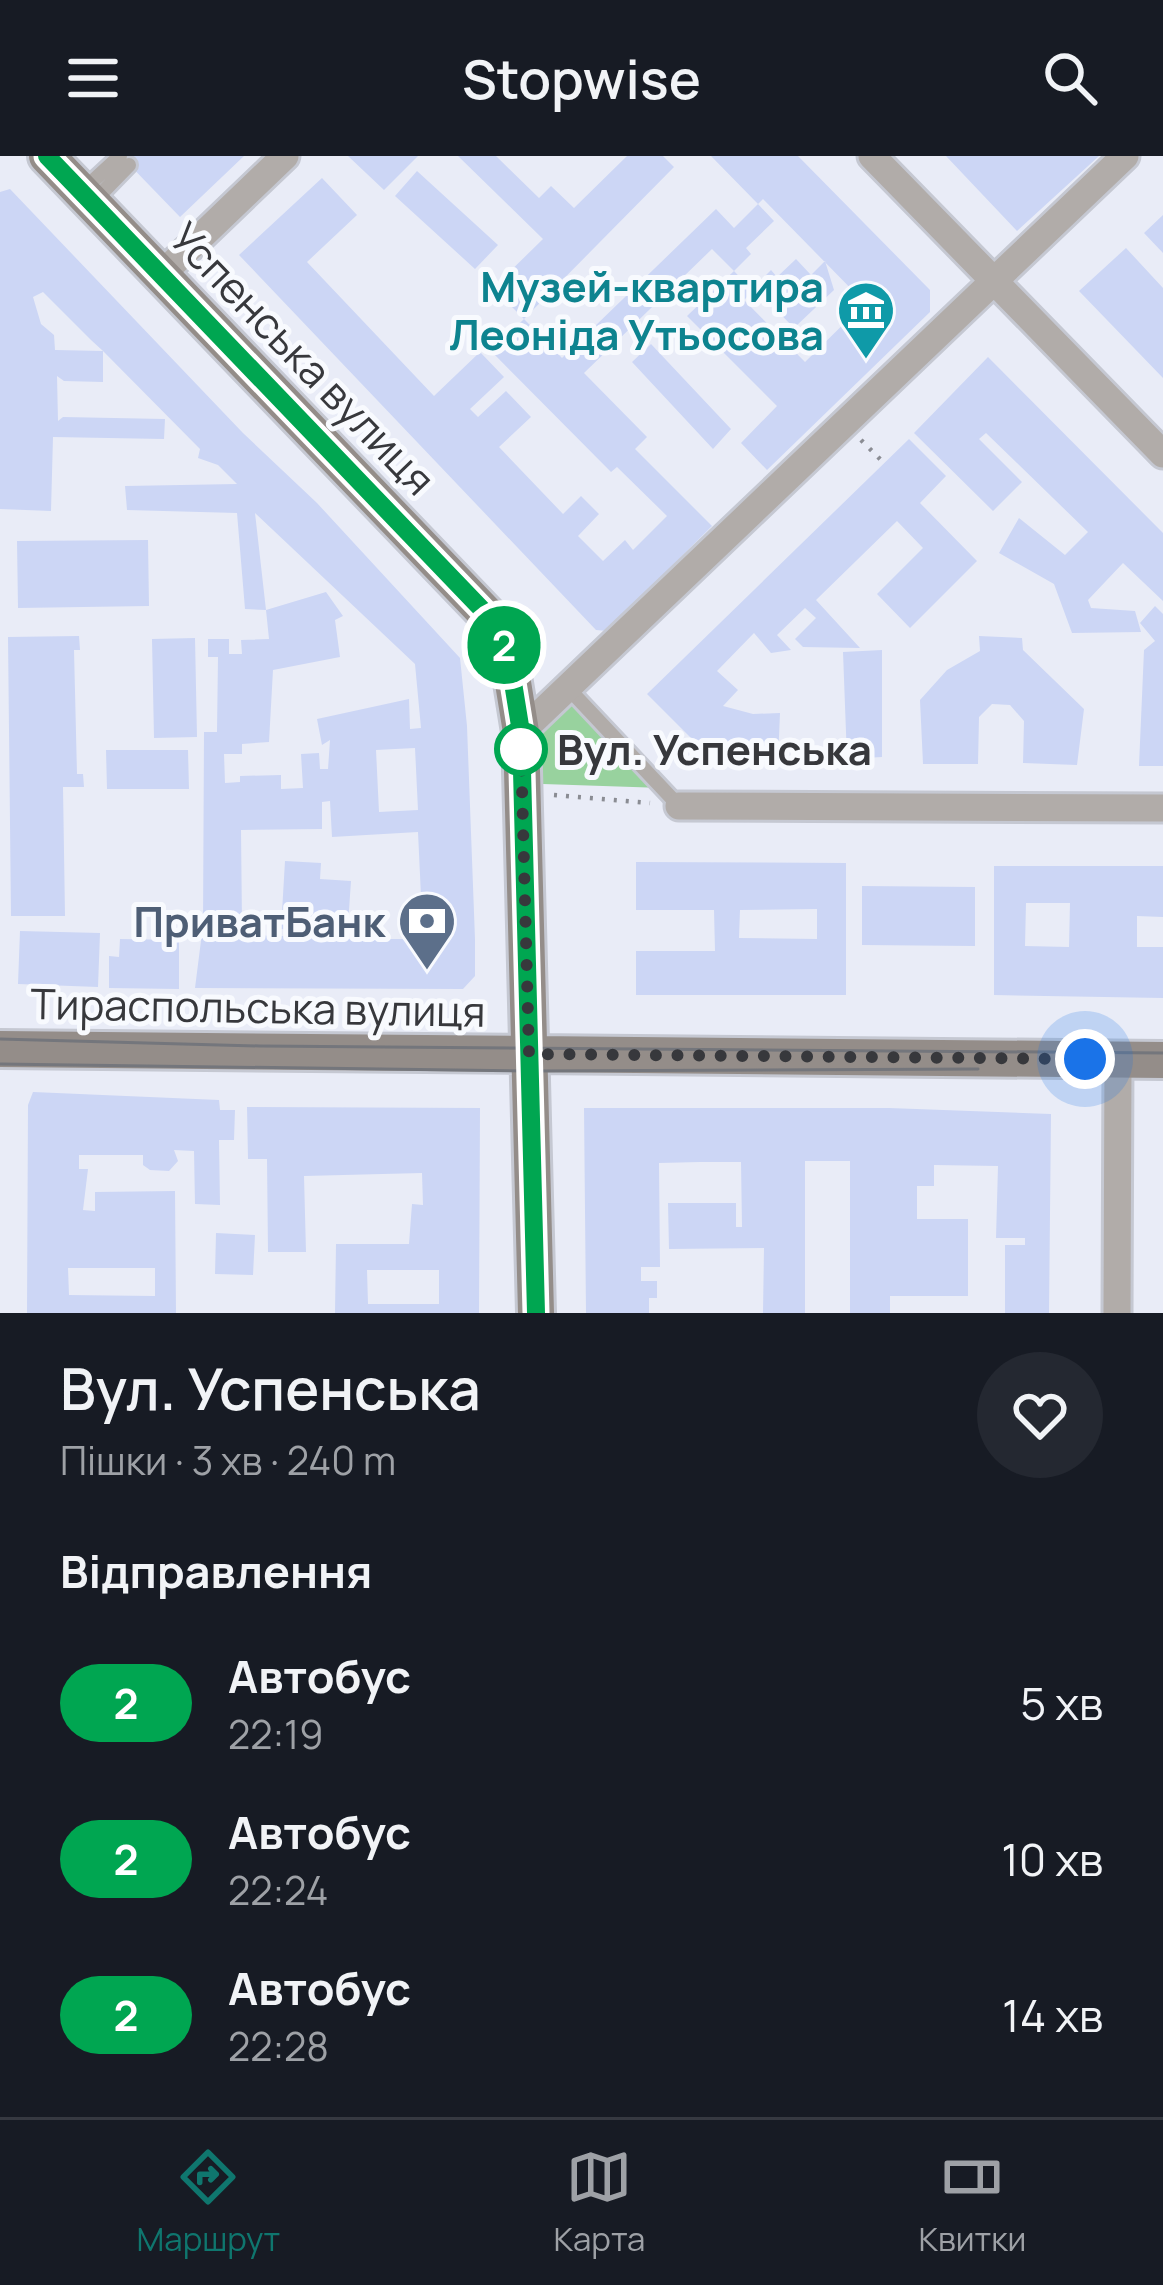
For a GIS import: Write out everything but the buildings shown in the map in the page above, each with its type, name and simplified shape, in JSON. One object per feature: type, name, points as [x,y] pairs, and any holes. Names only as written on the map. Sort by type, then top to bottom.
[{"type":"street","name":"Успенська вулиця","points":[[47,156],[494,622],[509,658],[521,732]]},
{"type":"street","points":[[161,274],[285,156]]},
{"type":"street","points":[[872,156],[1163,454]]},
{"type":"street","points":[[536,1313],[521,732],[1125,156]]},
{"type":"street","points":[[679,806],[1163,808]]},
{"type":"street","name":"Тираспольська вулиця","points":[[0,1049],[1163,1060]]},
{"type":"street","points":[[1117,1313],[1118,1059]]},
{"type":"lane","points":[[87,197],[125,160]]},
{"type":"lane","points":[[568,688],[679,806]]},
{"type":"path","points":[[521,792],[679,806]]},
{"type":"green space","points":[[578,697],[663,788],[543,784],[540,733]]},
{"type":"tram line","points":[[0,1039],[260,1046],[1163,1053]]},
{"type":"tram line","points":[[0,1064],[530,1071],[978,1069]]},
{"type":"bus line","name":"2","points":[[47,156],[494,622],[509,658],[521,732],[536,1313]]},
{"type":"place","name":"Музей-квартира Леоніда Утьосова","points":[[866,361]]},
{"type":"place","name":"Вул. Успенська","points":[[521,749]]},
{"type":"place","name":"ПриватБанк","points":[[427,972]]},
{"type":"route","points":[[521,749],[529,1054],[1085,1059]]}]
